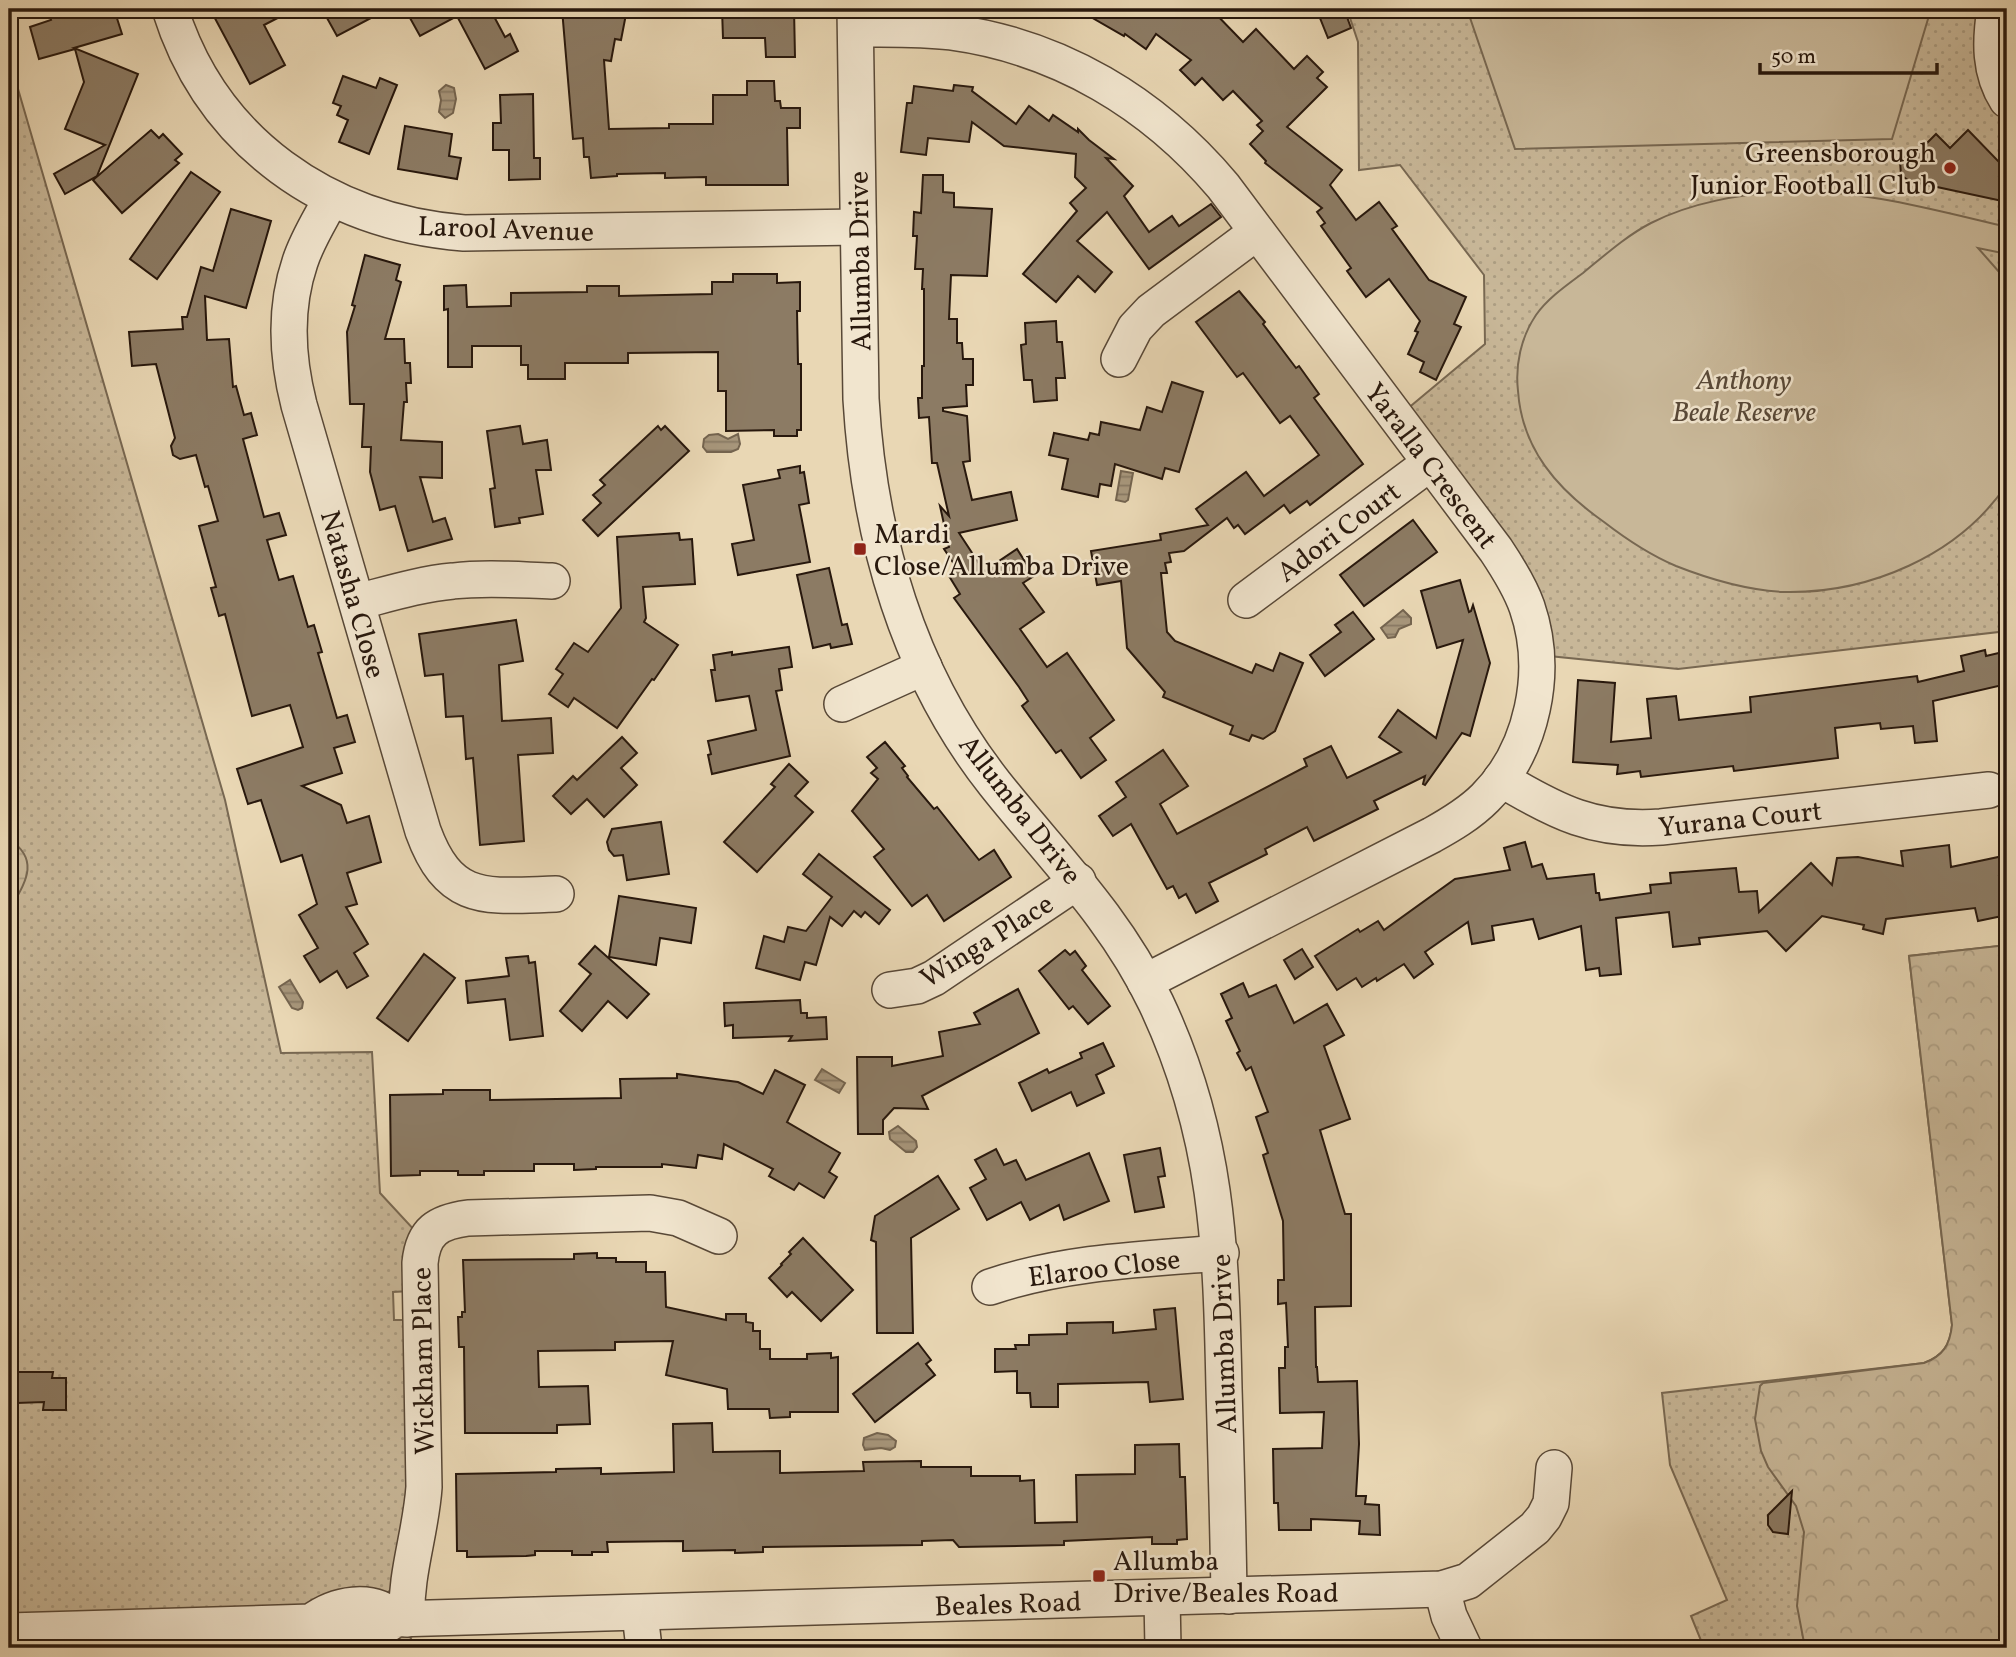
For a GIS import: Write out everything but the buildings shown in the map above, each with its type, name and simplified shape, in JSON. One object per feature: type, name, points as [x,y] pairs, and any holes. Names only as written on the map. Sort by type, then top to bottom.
[{"type":"street","name":"Larool Avenue","points":[[170,9],[200,77],[239,129],[285,171],[331,199],[396,223],[464,233],[858,227]]},
{"type":"street","points":[[1995,9],[1993,66],[1996,79],[2007,100]]},
{"type":"street","name":"Allumba Drive","points":[[856,19],[861,399],[870,489],[888,569],[906,625],[924,667],[950,715],[986,772],[1078,881],[1113,930],[1145,982],[1179,1060],[1200,1124],[1213,1185],[1221,1253],[1229,1596]]},
{"type":"street","name":"Yaralla Crescent","points":[[856,19],[972,36],[1026,49],[1074,68],[1121,94],[1177,138],[1208,169],[1257,232],[1506,566],[1521,593],[1532,624],[1537,673],[1532,710],[1521,744],[1501,779],[1475,807],[1440,831],[1145,982]]},
{"type":"street","name":"Natasha Close","points":[[331,199],[300,262],[290,304],[289,345],[299,405],[423,831],[435,860],[453,881],[474,891],[500,895],[556,894]]},
{"type":"street","points":[[1120,359],[1135,328],[1151,311],[1257,232]]},
{"type":"street","name":"Adori Court","points":[[1246,600],[1430,463]]},
{"type":"street","points":[[356,602],[404,589],[452,581],[552,581]]},
{"type":"street","points":[[842,704],[924,667]]},
{"type":"street","name":"Yurana Court","points":[[1501,779],[1564,814],[1594,824],[1627,828],[1661,827],[1989,790]]},
{"type":"street","name":"Winga Place","points":[[890,989],[917,986],[934,978],[1078,881]]},
{"type":"street","name":"Wickham Place","points":[[401,1619],[422,1512],[424,1487],[420,1263],[427,1236],[446,1222],[468,1218],[639,1213],[677,1219],[719,1236]]},
{"type":"street","name":"Elaroo Close","points":[[990,1287],[1057,1269],[1221,1253]]},
{"type":"street","name":"Beales Road","points":[[9,1631],[311,1622],[345,1607],[363,1604],[379,1608],[401,1619],[1442,1589],[1468,1581],[1535,1528],[1551,1503],[1554,1468]]},
{"type":"street","points":[[1442,1589],[1449,1616],[1464,1648]]},
{"type":"street","points":[[1162,1598],[1163,1648]]},
{"type":"street","points":[[640,1614],[644,1648]]},
{"type":"green space","name":"Anthony Beale Reserve","points":[[1347,9],[2007,9],[2007,631],[1678,669],[1549,656],[1406,410],[1485,344],[1484,275],[1400,165],[1359,170],[1358,42]]},
{"type":"green space","points":[[1467,9],[1931,9],[1892,139],[1515,149]]},
{"type":"green space","points":[[9,58],[225,800],[281,1053],[372,1052],[380,1193],[418,1234],[410,1291],[393,1292],[394,1320],[411,1320],[413,1465],[394,1587],[385,1595],[326,1608],[9,1615]]},
{"type":"green space","points":[[1784,191],[1869,197],[2007,227],[2007,254],[1978,248],[2007,281],[2007,484],[1964,532],[1909,566],[1879,578],[1815,591],[1769,591],[1728,583],[1676,566],[1630,540],[1571,496],[1545,466],[1527,431],[1518,391],[1520,352],[1526,332],[1536,315],[1558,292],[1624,240],[1651,223],[1699,205],[1733,197]]},
{"type":"green space","points":[[9,839],[25,856],[27,873],[9,911],[9,891],[13,884],[9,879]]},
{"type":"green space","points":[[2007,945],[2007,1648],[1704,1648],[1691,1616],[1727,1600],[1670,1465],[1662,1393],[1924,1363],[1944,1349],[1952,1325],[1909,956]]},
{"type":"green space","points":[[2007,945],[2007,1648],[1805,1648],[1797,1606],[1804,1532],[1796,1506],[1768,1467],[1761,1451],[1755,1419],[1760,1386],[1763,1383],[1924,1363],[1941,1353],[1947,1344],[1952,1325],[1909,956]]},
{"type":"green space","points":[[408,1632],[415,1648],[9,1648]]},
{"type":"shaded area","points":[[446,85],[454,88],[456,99],[453,113],[445,118],[439,112],[439,91]]},
{"type":"shaded area","points":[[718,434],[728,439],[738,434],[738,449],[731,452],[707,452],[703,447],[704,439]]},
{"type":"shaded area","points":[[1121,471],[1133,473],[1128,500],[1125,502],[1116,500]]},
{"type":"shaded area","points":[[1403,610],[1411,618],[1411,624],[1399,629],[1395,637],[1388,638],[1381,628]]},
{"type":"shaded area","points":[[9,855],[15,863],[16,872],[9,891]]},
{"type":"shaded area","points":[[290,980],[303,1002],[302,1008],[298,1010],[292,1008],[279,987]]},
{"type":"shaded area","points":[[822,1069],[845,1083],[839,1093],[815,1080]]},
{"type":"shaded area","points":[[898,1126],[916,1141],[917,1147],[913,1152],[906,1152],[890,1139],[889,1132]]},
{"type":"shaded area","points":[[877,1433],[888,1435],[896,1441],[895,1447],[890,1450],[865,1450],[864,1438]]},
{"type":"place","name":"Greensborough Junior Football Club","points":[[1950,168]]},
{"type":"place","name":"Mardi Close/Allumba Drive","points":[[860,549]]},
{"type":"place","name":"Allumba Drive/Beales Road","points":[[1099,1576]]}]
